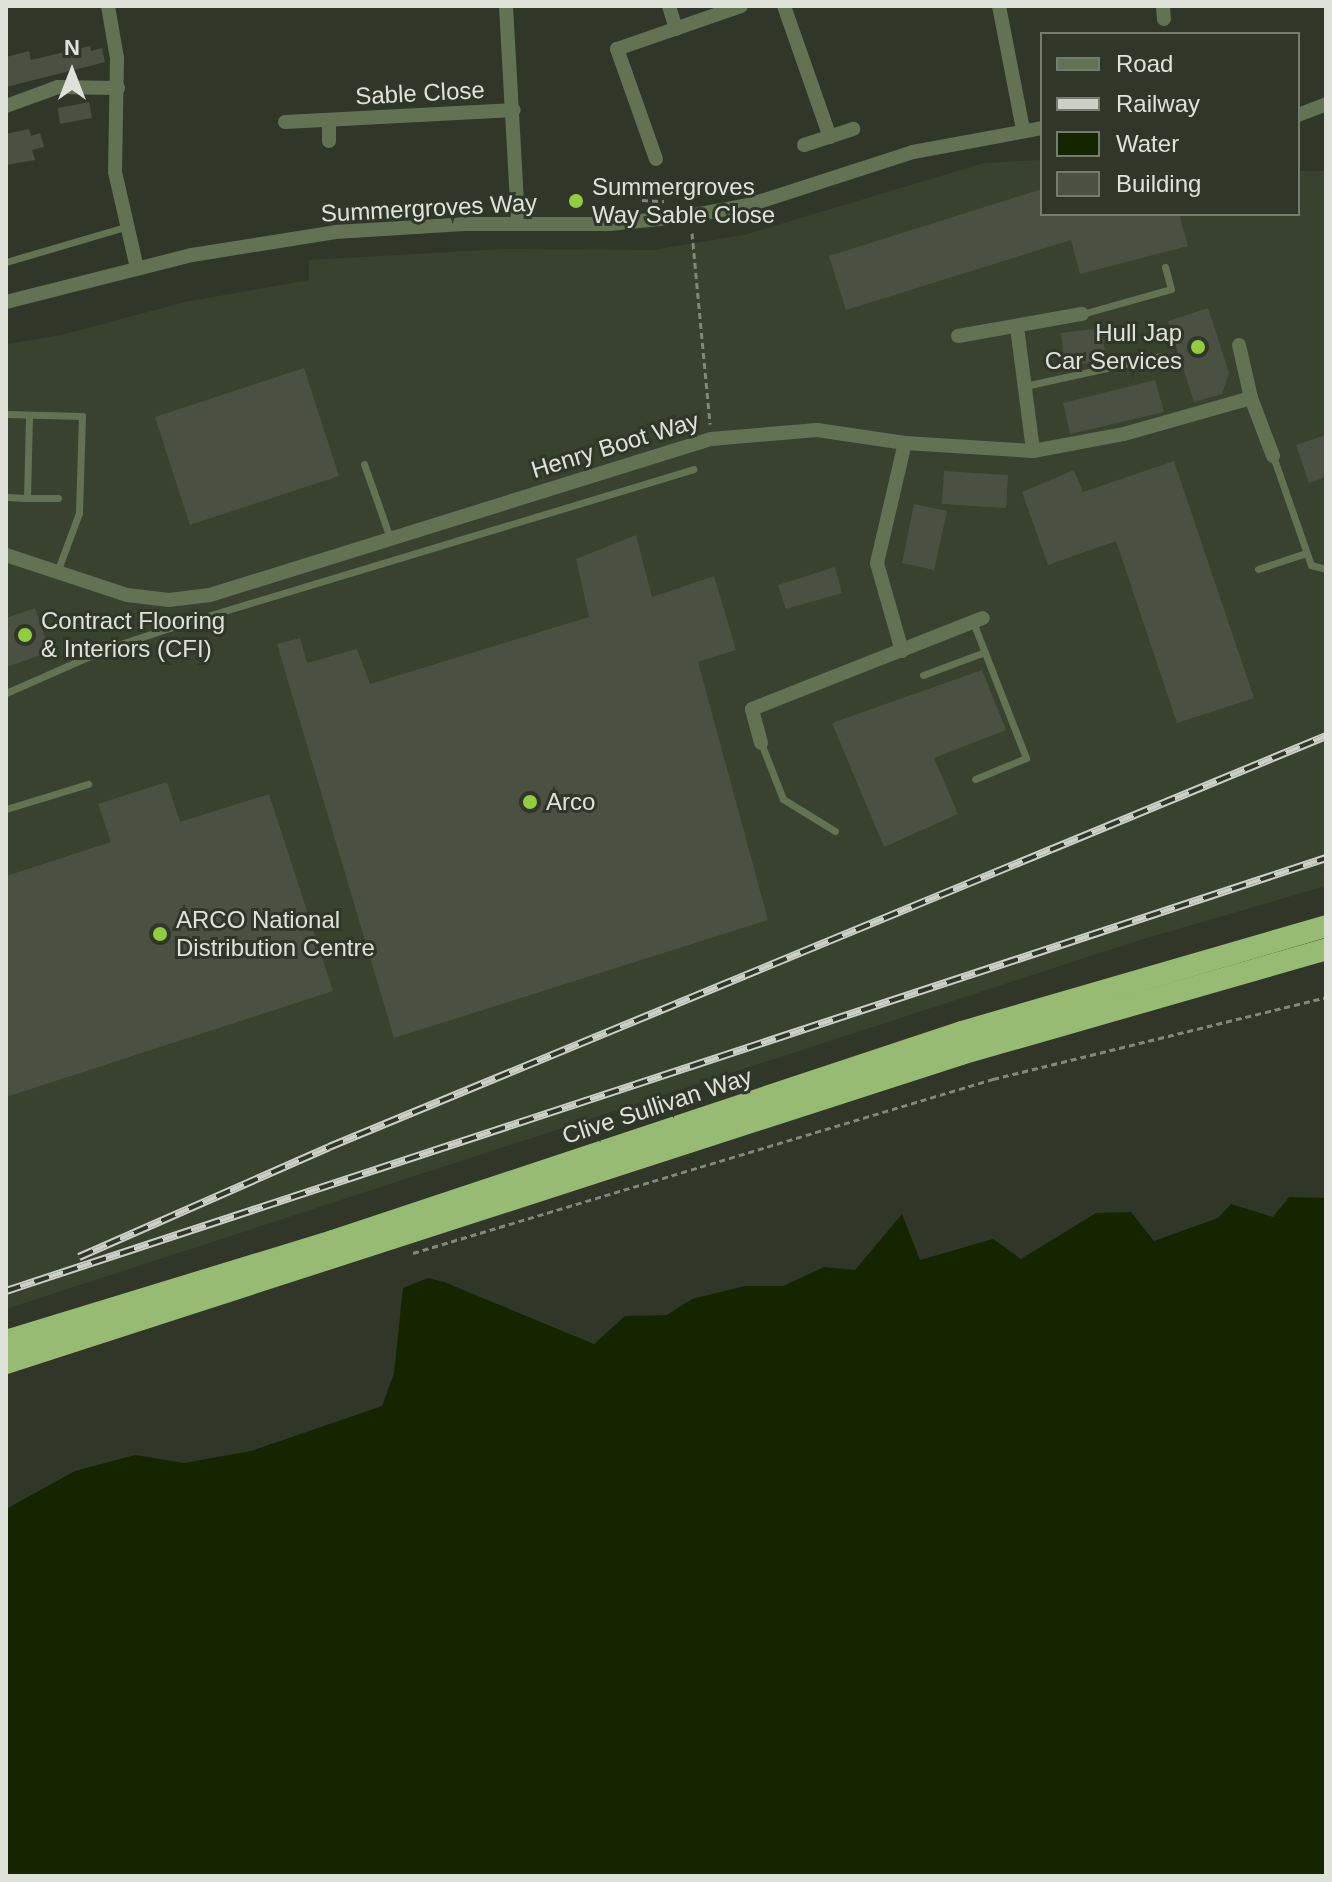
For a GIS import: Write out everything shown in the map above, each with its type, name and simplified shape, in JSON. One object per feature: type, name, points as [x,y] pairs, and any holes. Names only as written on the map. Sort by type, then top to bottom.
[{"type":"highway","name":"Clive Sullivan Way","points":[[6,1341],[333,1241],[962,1032],[1326,926]]},
{"type":"highway","name":"Clive Sullivan Way","points":[[6,1363],[961,1054],[1326,949]]},
{"type":"street","points":[[108,6],[118,88],[114,148],[125,227],[137,268]]},
{"type":"street","name":"Sable Close","points":[[506,6],[518,223]]},
{"type":"street","points":[[669,6],[676,29]]},
{"type":"street","points":[[656,159],[617,49],[741,6]]},
{"type":"street","points":[[784,6],[830,137]]},
{"type":"street","points":[[999,6],[1023,130]]},
{"type":"street","points":[[6,106],[58,87],[118,88]]},
{"type":"street","points":[[1300,114],[1326,104]]},
{"type":"street","name":"Sable Close","points":[[285,122],[514,110]]},
{"type":"street","name":"Sable Close","points":[[329,120],[329,141]]},
{"type":"street","name":"Summergroves Way","points":[[6,302],[137,268],[335,232],[518,223],[610,224],[689,216],[749,205],[913,152],[1040,128]]},
{"type":"street","points":[[804,145],[853,129]]},
{"type":"street","points":[[958,336],[1082,314]]},
{"type":"street","points":[[1017,327],[1033,451]]},
{"type":"street","points":[[1239,345],[1251,398],[1273,456]]},
{"type":"street","name":"Henry Boot Way","points":[[6,555],[127,595],[169,600],[210,595],[711,439],[817,430],[905,443],[1033,451],[1137,431],[1251,398]]},
{"type":"street","points":[[902,651],[877,563],[905,443]]},
{"type":"street","points":[[761,743],[752,709],[978,620]]},
{"type":"lane","points":[[6,262],[125,227]]},
{"type":"lane","points":[[1082,314],[1171,289],[1165,267]]},
{"type":"lane","points":[[1025,386],[1162,356]]},
{"type":"lane","points":[[6,414],[82,416],[79,513],[57,572]]},
{"type":"lane","points":[[27,498],[29,415]]},
{"type":"lane","points":[[1273,456],[1311,565],[1326,569]]},
{"type":"lane","points":[[364,464],[390,538]]},
{"type":"lane","points":[[6,693],[108,648],[694,469]]},
{"type":"lane","points":[[550,488],[556,510]]},
{"type":"lane","points":[[6,497],[58,498]]},
{"type":"lane","points":[[1258,569],[1306,553]]},
{"type":"lane","points":[[315,563],[322,581]]},
{"type":"lane","points":[[975,779],[1026,758],[985,652],[978,620]]},
{"type":"lane","points":[[923,675],[985,652]]},
{"type":"lane","points":[[761,743],[783,799],[835,831]]},
{"type":"lane","points":[[6,809],[88,784]]},
{"type":"path","points":[[681,202],[693,199],[704,186]]},
{"type":"path","points":[[639,190],[642,200],[668,201]]},
{"type":"path","points":[[689,216],[711,439]]},
{"type":"path","points":[[401,1257],[993,1079],[1326,997]]},
{"type":"shaded area","points":[[1040,160],[1040,216],[1300,216],[1300,171],[1326,171],[1326,886],[1140,940],[6,1309],[6,344],[61,335],[185,302],[309,280],[309,260],[504,249],[653,250],[744,235],[984,163]]},
{"type":"water","points":[[1289,1197],[1326,1198],[1326,1876],[6,1876],[6,1509],[75,1471],[135,1455],[184,1463],[251,1451],[382,1406],[394,1373],[403,1288],[428,1278],[444,1282],[594,1344],[625,1316],[667,1315],[692,1299],[745,1286],[783,1286],[824,1267],[855,1270],[902,1214],[920,1260],[993,1239],[1021,1259],[1096,1213],[1131,1212],[1154,1241],[1218,1218],[1231,1204],[1273,1217]]},
{"type":"building","points":[[90,46],[91,51],[102,48],[105,62],[6,87],[6,57],[29,51],[31,60]]},
{"type":"building","points":[[89,102],[92,118],[60,124],[58,108]]},
{"type":"building","points":[[29,129],[31,136],[40,133],[44,147],[32,150],[35,160],[6,165],[6,134]]},
{"type":"building","points":[[1040,190],[1040,216],[1180,216],[1188,246],[1080,274],[1071,240],[846,310],[829,256]]},
{"type":"building","name":"Hull Jap Car Services","points":[[1208,308],[1229,373],[1222,394],[1194,402],[1168,321]]},
{"type":"building","points":[[1102,328],[1106,361],[1065,366],[1061,333]]},
{"type":"building","points":[[304,368],[339,476],[190,525],[155,417]]},
{"type":"building","points":[[1155,380],[1164,412],[1070,434],[1063,403]]},
{"type":"building","points":[[1326,435],[1326,477],[1309,483],[1296,445]]},
{"type":"building","points":[[1174,461],[1254,698],[1177,723],[1116,541],[1048,565],[1022,492],[1074,470],[1083,492]]},
{"type":"building","points":[[944,471],[1008,475],[1006,508],[942,504]]},
{"type":"building","points":[[914,504],[947,511],[934,570],[902,563]]},
{"type":"building","name":"Arco","points":[[636,535],[652,597],[714,576],[736,650],[698,662],[768,920],[394,1038],[277,644],[300,638],[307,663],[357,649],[370,684],[589,617],[576,559]]},
{"type":"building","points":[[835,567],[842,593],[786,609],[778,585]]},
{"type":"building","name":"Contract Flooring & Interiors (CFI)","points":[[35,608],[50,652],[6,667],[6,618]]},
{"type":"building","points":[[982,670],[1006,730],[934,758],[958,814],[884,847],[832,723]]},
{"type":"building","name":"ARCO National Distribution Centre","points":[[167,782],[180,822],[269,794],[333,991],[6,1097],[6,876],[111,842],[98,804]]},
{"type":"railway","points":[[79,1257],[329,1147],[1326,736]]},
{"type":"railway","points":[[6,1291],[1326,858]]},
{"type":"place","name":"Summergroves Way Sable Close","points":[[576,201]]},
{"type":"place","name":"Hull Jap Car Services","points":[[1198,347]]},
{"type":"place","name":"Contract Flooring & Interiors (CFI)","points":[[25,635]]},
{"type":"place","name":"Arco","points":[[530,802]]},
{"type":"place","name":"ARCO National Distribution Centre","points":[[160,934]]}]
